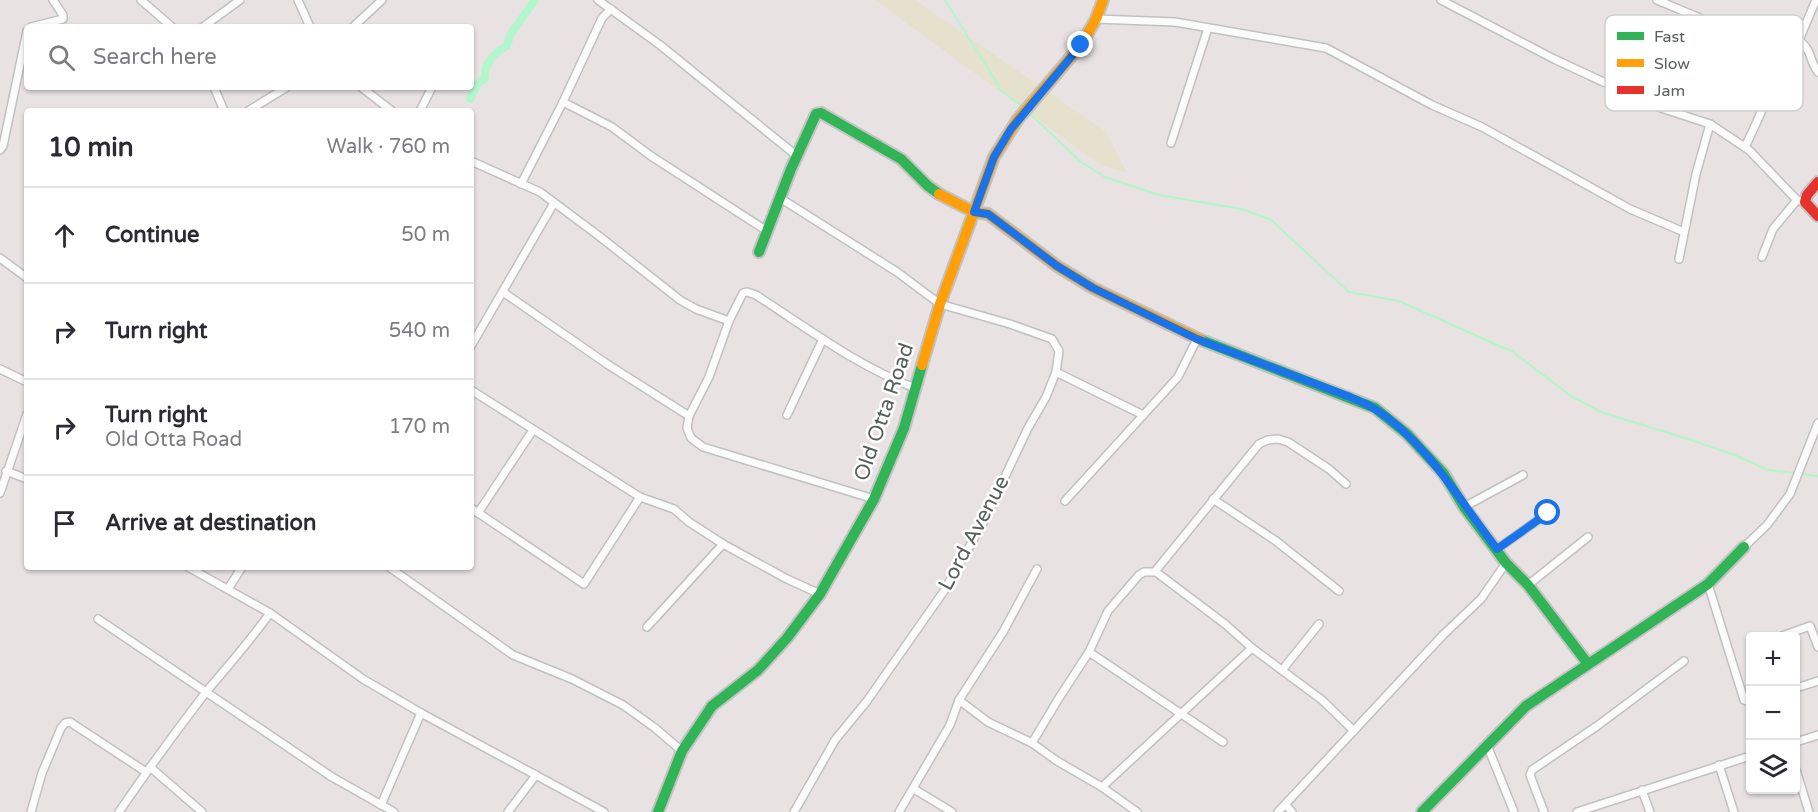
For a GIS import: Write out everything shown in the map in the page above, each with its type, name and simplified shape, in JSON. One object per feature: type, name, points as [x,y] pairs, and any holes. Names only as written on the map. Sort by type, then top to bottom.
[{"type":"street","points":[[43,24],[63,19],[63,15],[52,0]]},
{"type":"street","points":[[141,0],[169,24]]},
{"type":"street","points":[[206,24],[240,0]]},
{"type":"street","points":[[298,0],[309,24]]},
{"type":"street","points":[[356,24],[381,0]]},
{"type":"street","points":[[598,0],[729,100],[797,156]]},
{"type":"street","name":"Old Otta Road","points":[[658,812],[682,751],[712,706],[758,670],[787,638],[819,594],[874,499],[904,428],[940,304],[994,157],[1011,129],[1081,45],[1096,19],[1103,0]]},
{"type":"street","points":[[1442,0],[1554,59],[1605,83]]},
{"type":"street","points":[[1657,0],[1694,15]]},
{"type":"street","points":[[1803,32],[1814,1]]},
{"type":"street","points":[[521,184],[599,25],[611,9]]},
{"type":"street","points":[[1096,19],[1175,22],[1326,48],[1432,105],[1482,127],[1629,209],[1684,232]]},
{"type":"street","points":[[1171,143],[1208,28]]},
{"type":"street","points":[[1803,43],[1810,49],[1813,66],[1818,72]]},
{"type":"street","points":[[0,150],[3,146],[24,45]]},
{"type":"street","points":[[215,90],[223,108]]},
{"type":"street","points":[[253,108],[283,90]]},
{"type":"street","points":[[365,90],[388,108]]},
{"type":"street","points":[[422,108],[430,90]]},
{"type":"street","points":[[562,102],[612,127],[660,162],[767,231]]},
{"type":"street","points":[[1670,111],[1710,124],[1745,147],[1818,216]]},
{"type":"street","points":[[1745,147],[1762,111]]},
{"type":"street","points":[[759,252],[797,156],[816,114],[821,113],[901,159],[946,199],[974,212],[988,214],[1057,266],[1093,288],[1197,339],[1375,408],[1407,434],[1444,474],[1464,507],[1506,563],[1528,585],[1588,664]]},
{"type":"street","points":[[1678,259],[1710,124]]},
{"type":"street","points":[[474,162],[540,192],[680,300],[696,309],[729,321]]},
{"type":"street","points":[[1762,257],[1773,230],[1818,182]]},
{"type":"street","points":[[780,198],[897,272],[940,304]]},
{"type":"street","points":[[474,341],[554,203]]},
{"type":"street","points":[[0,258],[24,276]]},
{"type":"street","points":[[503,292],[689,416]]},
{"type":"street","points":[[874,499],[703,447],[691,438],[687,428],[689,416],[709,377],[729,321],[743,293],[747,292],[756,295],[883,375],[915,388]]},
{"type":"street","name":"Lord Avenue","points":[[794,812],[836,740],[867,701],[944,591],[984,521],[1028,428],[1046,397],[1056,372],[1059,351],[1052,339],[940,304]]},
{"type":"street","points":[[787,415],[823,339]]},
{"type":"street","points":[[1065,501],[1179,376],[1197,339]]},
{"type":"street","points":[[0,369],[24,381]]},
{"type":"street","points":[[1056,372],[1143,415]]},
{"type":"street","points":[[474,392],[640,497],[674,509],[689,522],[723,544],[819,594]]},
{"type":"street","points":[[0,493],[24,422]]},
{"type":"street","points":[[1422,812],[1526,706],[1708,584],[1767,525],[1790,494],[1818,423]]},
{"type":"street","points":[[478,513],[533,430]]},
{"type":"street","points":[[1156,572],[1259,444],[1278,438],[1288,442],[1329,469],[1346,484]]},
{"type":"street","points":[[6,471],[24,478]]},
{"type":"street","points":[[1464,507],[1523,475]]},
{"type":"street","points":[[474,510],[584,584],[640,497]]},
{"type":"street","points":[[1213,499],[1276,541],[1339,591]]},
{"type":"street","points":[[1497,549],[1548,513]]},
{"type":"street","points":[[1528,585],[1588,537]]},
{"type":"street","points":[[647,627],[723,544]]},
{"type":"street","points":[[1278,812],[1443,634],[1481,599],[1506,563]]},
{"type":"street","points":[[899,812],[950,725],[959,700],[1003,632],[1037,569]]},
{"type":"street","points":[[193,570],[270,613],[363,679],[604,812]]},
{"type":"street","points":[[228,589],[240,570]]},
{"type":"street","points":[[393,570],[513,655],[572,679],[623,705],[656,728],[682,751]]},
{"type":"street","points":[[1032,743],[1089,652],[1108,611],[1143,572],[1156,572],[1225,624],[1252,648],[1322,699],[1354,731]]},
{"type":"street","points":[[1708,584],[1743,700],[1746,701]]},
{"type":"street","points":[[119,812],[206,692],[245,647],[270,613]]},
{"type":"street","points":[[98,619],[332,777],[394,812]]},
{"type":"street","points":[[1283,669],[1319,624]]},
{"type":"street","points":[[1793,632],[1810,626],[1818,647]]},
{"type":"street","points":[[1102,786],[1252,648]]},
{"type":"street","points":[[1089,652],[1223,742]]},
{"type":"street","points":[[1544,812],[1530,775],[1532,770],[1684,662]]},
{"type":"street","points":[[1800,687],[1818,681]]},
{"type":"street","points":[[959,700],[988,722],[1032,743],[1057,761],[1102,786],[1137,812]]},
{"type":"street","points":[[381,805],[421,713]]},
{"type":"street","points":[[31,812],[42,773],[60,728],[70,722],[148,770],[202,812]]},
{"type":"street","points":[[1800,741],[1818,735]]},
{"type":"street","points":[[1487,744],[1514,812]]},
{"type":"street","points":[[1577,812],[1746,757]]},
{"type":"street","points":[[1719,765],[1734,812]]},
{"type":"street","points":[[508,812],[536,775]]},
{"type":"street","points":[[1800,783],[1809,812]]},
{"type":"street","points":[[914,789],[952,812]]},
{"type":"street","points":[[1642,790],[1650,812]]},
{"type":"street","points":[[1286,805],[1292,812]]},
{"type":"shaded area","points":[[875,0],[915,0],[1106,132],[1127,173],[1099,164]]},
{"type":"waterway","points":[[470,99],[478,83],[485,79],[490,59],[507,46],[510,35],[535,0]]},
{"type":"waterway","points":[[945,0],[1002,91],[1024,108]]},
{"type":"waterway","points":[[1028,112],[1081,162],[1105,177],[1159,195],[1241,209],[1270,219],[1349,292],[1399,301],[1513,352],[1571,396],[1601,412],[1732,454],[1768,470],[1795,473]]},
{"type":"waterway","points":[[1801,474],[1818,476]]},
{"type":"traffic: fast","points":[[759,252],[791,169],[816,114],[821,113],[901,159],[939,194]]},
{"type":"traffic: fast","points":[[1201,340],[1375,408],[1407,434],[1444,474],[1464,507],[1506,563],[1528,585],[1588,664]]},
{"type":"traffic: fast","points":[[658,812],[682,751],[712,706],[758,670],[787,638],[820,594],[874,499],[904,428],[922,365]]},
{"type":"traffic: fast","points":[[1422,812],[1526,706],[1708,584],[1744,547]]},
{"type":"traffic: slow","points":[[922,365],[940,304],[994,157],[1018,119],[1081,45],[1096,19],[1103,0]]},
{"type":"traffic: slow","points":[[939,194],[974,212],[988,214],[1057,266],[1093,288],[1201,340]]},
{"type":"traffic: jam","points":[[1818,182],[1807,195],[1805,202],[1818,216]]},
{"type":"route","points":[[1081,45],[1018,118],[994,157],[974,212],[988,214],[1057,266],[1093,288],[1197,339],[1375,408],[1407,434],[1444,474],[1464,507],[1497,549],[1548,513]]}]
